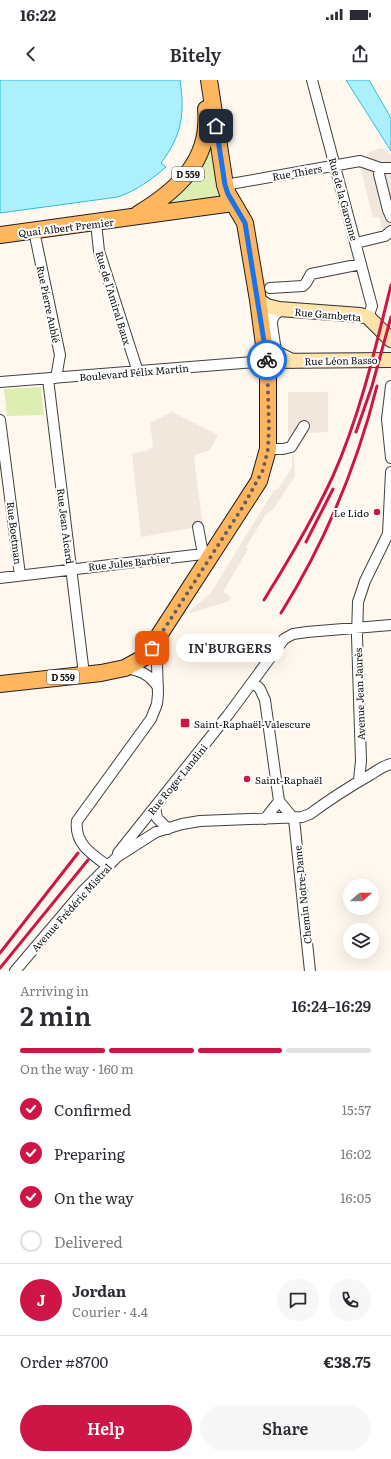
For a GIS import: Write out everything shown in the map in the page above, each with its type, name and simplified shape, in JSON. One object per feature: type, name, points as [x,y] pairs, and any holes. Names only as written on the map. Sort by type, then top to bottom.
[{"type":"main road","name":"Quai Albert Premier","points":[[132,217],[165,196],[187,176],[199,155],[207,119],[202,80]]},
{"type":"main road","name":"D 559","points":[[0,684],[125,668],[145,657],[152,648],[205,557],[259,481],[267,454],[269,383],[267,361],[245,223],[233,203],[225,185],[209,80]]},
{"type":"main road","name":"Quai Albert Premier","points":[[0,235],[233,203]]},
{"type":"main road","name":"Rue Gambetta","points":[[258,300],[267,306],[280,309],[360,315],[368,318],[391,340]]},
{"type":"main road","name":"Rue Léon Basso","points":[[267,361],[391,360]]},
{"type":"street","name":"Rue de la Garonne","points":[[312,80],[372,306],[368,318]]},
{"type":"street","name":"Rue Thiers","points":[[225,185],[360,161],[380,168],[391,168]]},
{"type":"street","points":[[380,168],[379,174],[391,217]]},
{"type":"street","name":"Rue de l'Amiral Baux","points":[[96,223],[99,251],[138,372]]},
{"type":"street","name":"Rue Pierre Aublé","points":[[34,231],[60,355],[52,378]]},
{"type":"street","points":[[356,243],[388,233]]},
{"type":"street","points":[[270,288],[303,286],[311,274],[361,264]]},
{"type":"street","points":[[280,309],[273,315],[270,322],[274,348],[277,353],[293,361]]},
{"type":"street","name":"Boulevard Félix Martin","points":[[0,382],[267,361]]},
{"type":"street","name":"Rue Jean Aicard","points":[[52,378],[71,568],[84,674]]},
{"type":"street","points":[[391,386],[387,419],[391,458]]},
{"type":"street","name":"Rue Boetman","points":[[0,420],[20,575]]},
{"type":"street","points":[[267,454],[291,447],[304,426]]},
{"type":"street","name":"Avenue Jean Jaurès","points":[[359,780],[361,761],[358,602],[361,592],[388,534],[391,472]]},
{"type":"street","points":[[198,527],[205,557]]},
{"type":"street","name":"Rue Jules Barbier","points":[[0,578],[71,568],[205,557]]},
{"type":"street","name":"Rue Roger Landini","points":[[117,857],[119,851],[253,682],[284,639],[293,634],[391,625]]},
{"type":"street","points":[[108,866],[82,844],[78,838],[76,830],[77,821],[151,719],[157,704],[158,687],[157,665],[152,648]]},
{"type":"street","points":[[125,668],[137,670],[148,675],[158,687]]},
{"type":"street","points":[[253,682],[260,689],[265,700],[279,800],[294,819]]},
{"type":"street","points":[[361,761],[381,767]]},
{"type":"street","name":"Avenue Frédéric Mistral","points":[[15,971],[83,891],[117,857],[156,832],[182,824],[200,821],[294,819],[310,814],[359,780],[371,775],[381,767],[391,764]]},
{"type":"street","points":[[265,819],[279,800]]},
{"type":"street","points":[[155,807],[157,818],[168,828]]},
{"type":"street","name":"Chemin Notre-Dame","points":[[294,819],[310,971]]},
{"type":"green space","points":[[207,144],[213,144],[221,198],[162,208]]},
{"type":"green space","points":[[41,387],[44,415],[7,416],[4,389]]},
{"type":"shaded area","points":[[382,148],[391,155],[391,238],[385,239],[379,217],[373,218],[360,167],[369,152]]},
{"type":"shaded area","points":[[288,392],[328,392],[328,432],[308,433],[296,453],[288,440]]},
{"type":"shaded area","points":[[172,412],[218,435],[210,450],[196,455],[194,459],[203,526],[141,537],[132,453],[146,451],[153,447],[150,423]]},
{"type":"shaded area","points":[[292,454],[294,456],[295,476],[272,511],[266,514],[246,547],[248,549],[223,592],[231,597],[229,601],[191,613],[189,611],[210,594],[274,490],[278,489],[292,467]]},
{"type":"water","points":[[0,80],[180,80],[182,114],[174,143],[161,163],[166,167],[144,184],[118,197],[0,213]]},
{"type":"water","points":[[346,80],[369,80],[391,118],[391,151]]},
{"type":"railway","points":[[264,600],[309,524],[343,453],[366,382],[391,285]]},
{"type":"railway","points":[[356,432],[372,386],[391,317]]},
{"type":"railway","points":[[281,613],[312,559],[338,504],[369,417],[377,386]]},
{"type":"railway","points":[[306,542],[333,489]]},
{"type":"railway","points":[[0,953],[78,853]]},
{"type":"railway","points":[[0,968],[88,860]]},
{"type":"way so far","points":[[152,648],[259,481],[268,449],[269,383],[267,360]]},
{"type":"place","name":"Le Lido","points":[[377,512]]},
{"type":"place","name":"IN'BURGERS","points":[[152,648]]},
{"type":"place","name":"Saint-Raphaël-Valescure","points":[[185,723]]},
{"type":"place","name":"Saint-Raphaël","points":[[247,779]]},
{"type":"route","points":[[216,126],[225,185],[228,194],[245,223],[267,360]]}]
